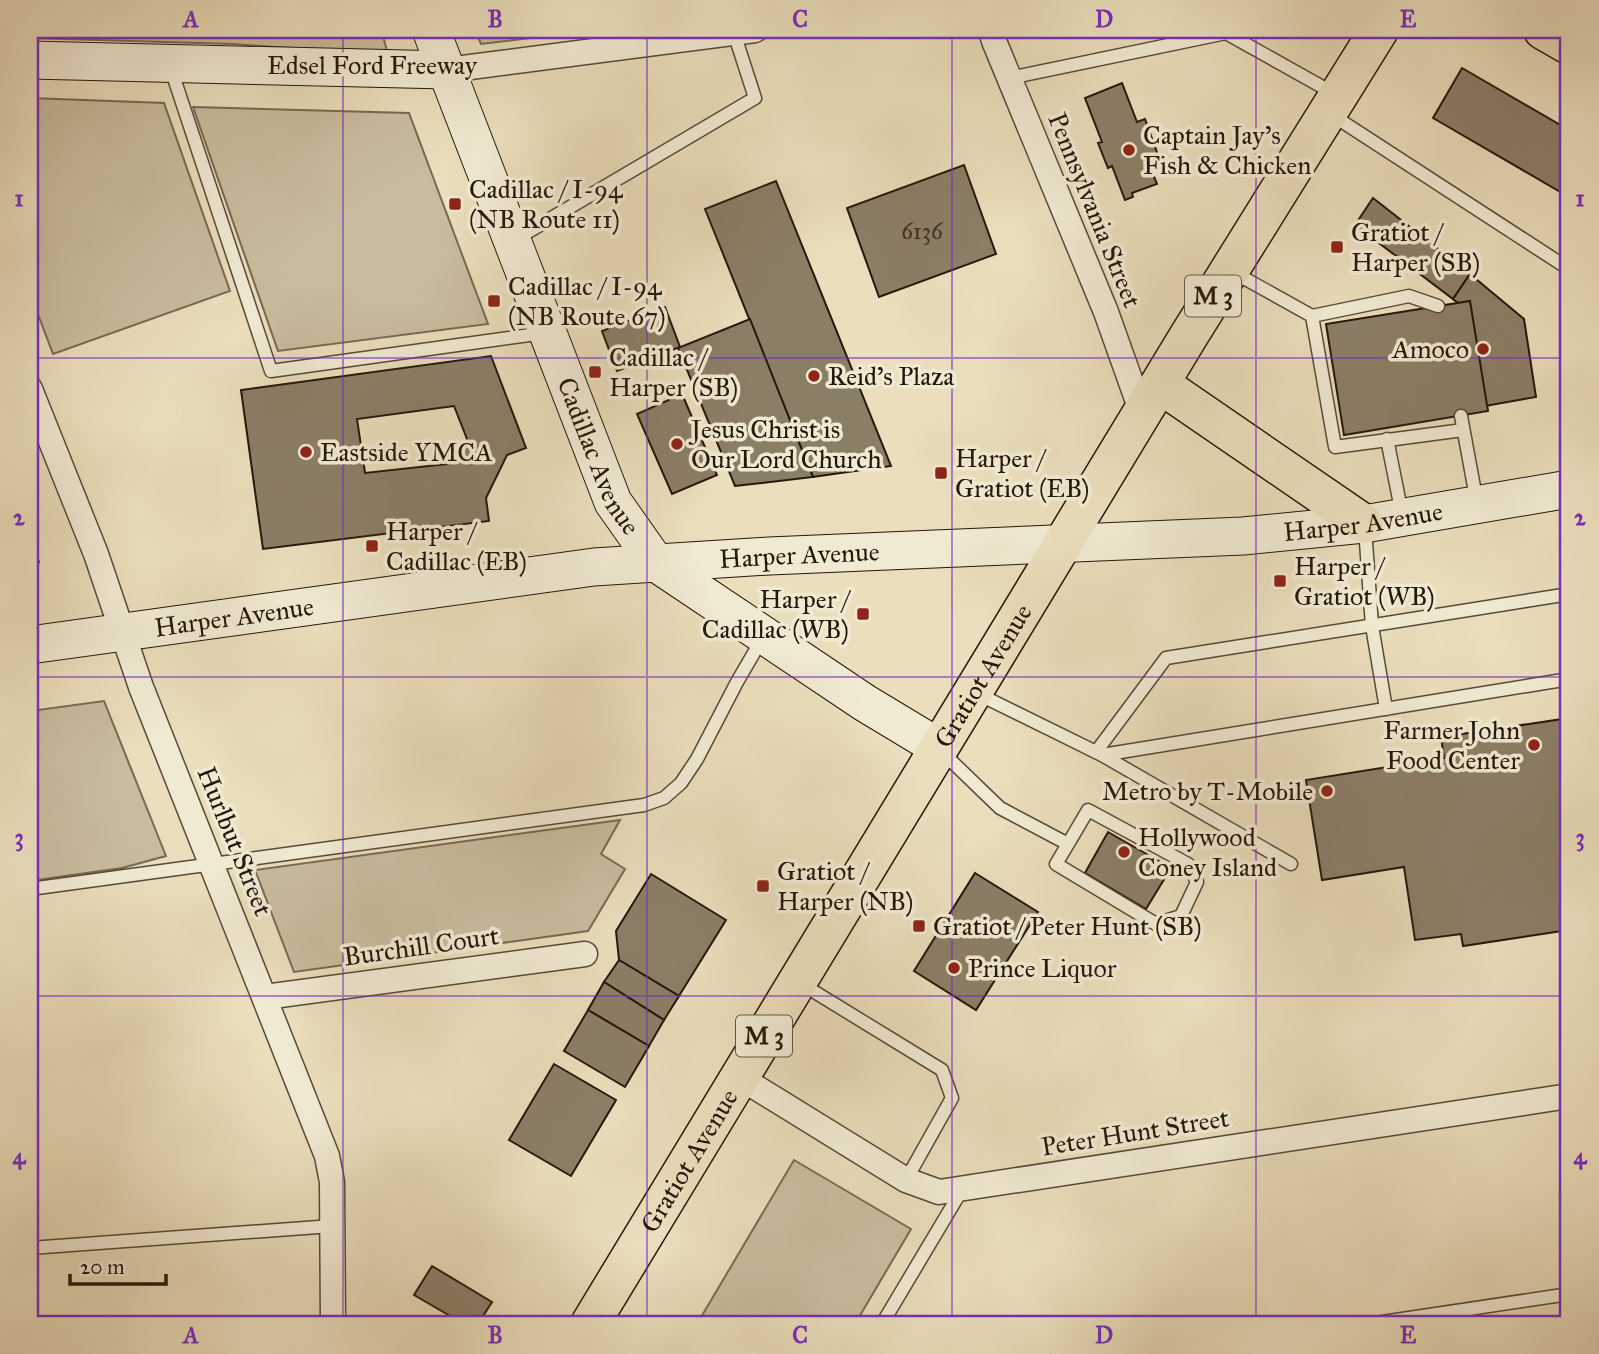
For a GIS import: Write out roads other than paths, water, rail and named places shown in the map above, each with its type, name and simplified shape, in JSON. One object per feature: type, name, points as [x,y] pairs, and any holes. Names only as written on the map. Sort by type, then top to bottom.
[{"type":"main road","name":"Cadillac Avenue","points":[[431,30],[612,502],[656,563],[865,703],[938,747]]},
{"type":"main road","name":"Gratiot Avenue","points":[[590,1324],[972,691],[1379,30]]},
{"type":"main road","points":[[1543,30],[1569,45]]},
{"type":"main road","name":"Edsel Ford Freeway","points":[[30,60],[447,70]]},
{"type":"main road","points":[[1151,399],[1364,524]]},
{"type":"main road","name":"Harper Avenue","points":[[30,645],[594,567],[769,556],[1244,536],[1364,524],[1569,489]]},
{"type":"street","name":"Pennsylvania Street","points":[[991,30],[1106,312],[1151,399]]},
{"type":"street","name":"Edsel Ford Freeway","points":[[447,70],[744,31]]},
{"type":"street","name":"Hurlbut Street","points":[[32,398],[96,554],[141,687],[327,1156],[332,1182],[333,1324]]},
{"type":"street","name":"Burchill Court","points":[[265,997],[585,954]]},
{"type":"street","name":"Peter Hunt Street","points":[[739,1077],[906,1180],[939,1192],[1569,1096]]},
{"type":"lane","points":[[512,241],[755,98],[744,31]]},
{"type":"lane","points":[[1009,78],[1226,33],[1333,104],[1569,270]]},
{"type":"lane","points":[[169,63],[271,371],[548,333]]},
{"type":"lane","points":[[1230,270],[1312,316],[1409,296],[1438,306]]},
{"type":"lane","points":[[1312,316],[1324,351],[1333,402],[1335,447],[1463,430]]},
{"type":"lane","points":[[1461,416],[1477,504]]},
{"type":"lane","points":[[1387,439],[1403,517]]},
{"type":"lane","points":[[1364,524],[1372,626],[1386,709]]},
{"type":"lane","points":[[1099,754],[1166,658],[1569,594]]},
{"type":"lane","points":[[30,889],[644,805],[664,799],[681,783],[697,759],[764,636]]},
{"type":"lane","points":[[1099,754],[1569,679]]},
{"type":"lane","points":[[972,691],[1099,754],[1291,864]]},
{"type":"lane","points":[[938,747],[1000,808],[1068,844]]},
{"type":"lane","points":[[1088,810],[1188,864],[1197,882],[1181,916],[1156,923],[1055,864],[1068,844],[1088,810]]},
{"type":"lane","points":[[797,981],[942,1070],[953,1098],[906,1180]]},
{"type":"lane","points":[[882,1324],[964,1188]]},
{"type":"lane","points":[[30,1248],[331,1226]]},
{"type":"lane","points":[[1368,1324],[1569,1294]]},
{"type":"place","name":"Captain Jay's Fish & Chicken","points":[[1129,150]]},
{"type":"place","name":"Cadillac / I-94 (NB Route 11)","points":[[455,204]]},
{"type":"place","name":"Gratiot / Harper (SB)","points":[[1337,247]]},
{"type":"place","name":"Cadillac / I-94 (NB Route 67)","points":[[494,301]]},
{"type":"place","name":"Amoco","points":[[1483,349]]},
{"type":"place","name":"Cadillac / Harper (SB)","points":[[595,372]]},
{"type":"place","name":"Reid's Plaza","points":[[814,376]]},
{"type":"place","name":"Jesus Christ is Our Lord Church","points":[[677,444]]},
{"type":"place","name":"Eastside YMCA","points":[[306,452]]},
{"type":"place","name":"Harper / Gratiot (EB)","points":[[941,473]]},
{"type":"place","name":"Harper / Cadillac (EB)","points":[[372,546]]},
{"type":"place","name":"Harper / Gratiot (WB)","points":[[1280,581]]},
{"type":"place","name":"Harper / Cadillac (WB)","points":[[863,614]]},
{"type":"place","name":"Farmer John Food Center","points":[[1534,745]]},
{"type":"place","name":"Metro by T-Mobile","points":[[1327,791]]},
{"type":"place","name":"Hollywood Coney Island","points":[[1124,852]]},
{"type":"place","name":"Gratiot / Harper (NB)","points":[[763,886]]},
{"type":"place","name":"Gratiot / Peter Hunt (SB)","points":[[919,926]]},
{"type":"place","name":"Prince Liquor","points":[[954,968]]}]
